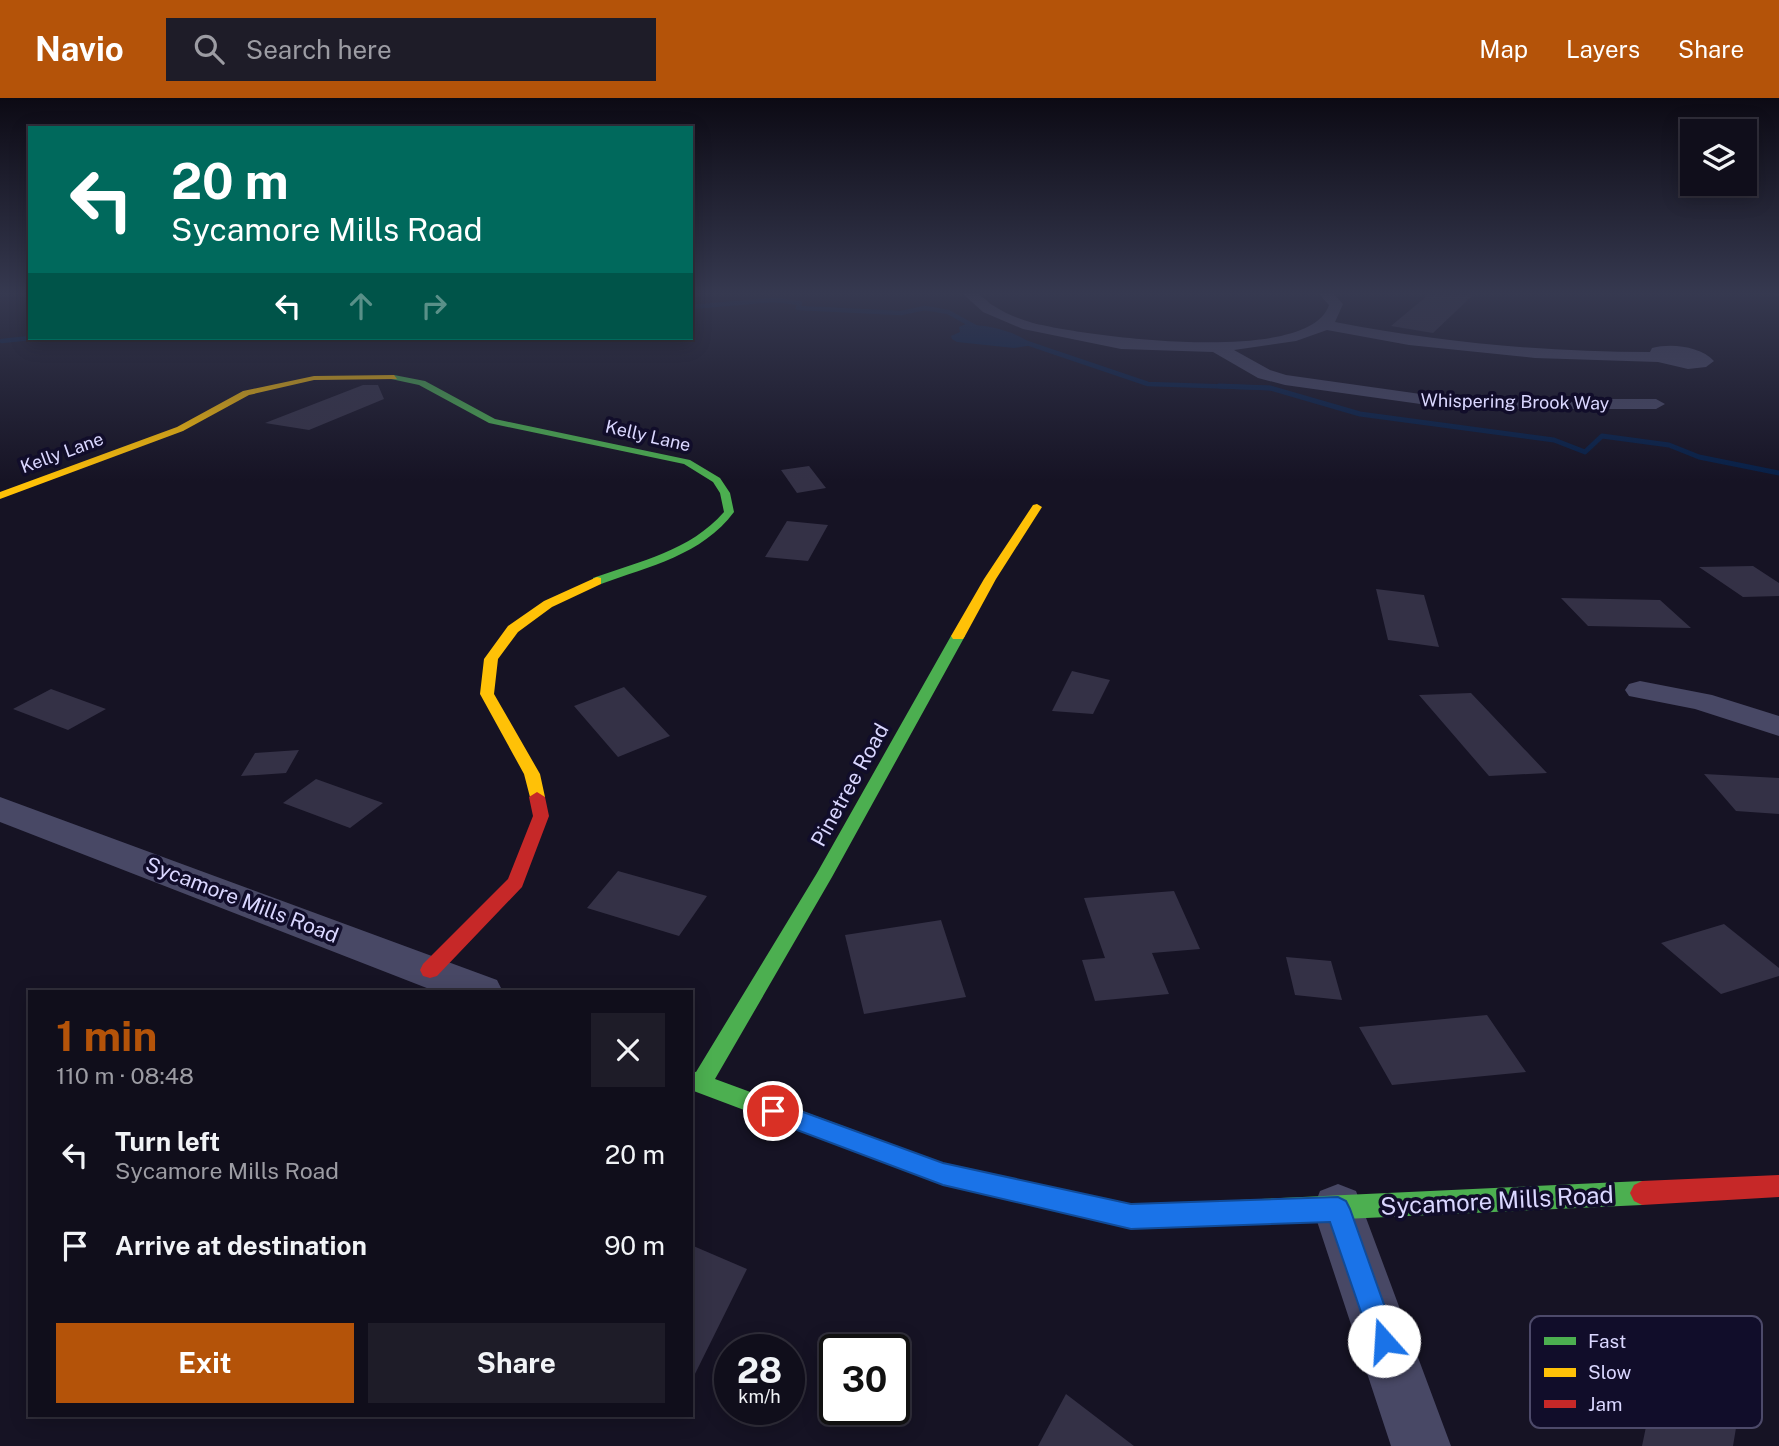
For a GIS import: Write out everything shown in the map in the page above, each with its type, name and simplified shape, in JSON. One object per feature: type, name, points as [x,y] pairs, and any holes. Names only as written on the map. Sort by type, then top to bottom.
[{"type":"street","name":"Whispering Brook Way","points":[[1232,355],[1264,374],[1285,380],[1413,400],[1456,404],[1656,404]]},
{"type":"street","points":[[1542,355],[1576,358],[1661,358]]},
{"type":"street","name":"Kelly Lane","points":[[0,496],[180,429],[246,393],[314,378],[363,375],[399,377],[422,383],[492,421],[687,462],[713,474],[729,493],[729,512],[711,533],[677,552],[584,586],[548,604],[513,629],[491,659],[487,694],[532,774],[541,816],[516,882],[430,970]]},
{"type":"street","name":"Pinetree Road","points":[[696,1082],[823,877],[990,579],[1037,507]]},
{"type":"street","points":[[1640,691],[1701,701],[1779,726]]},
{"type":"street","name":"Sycamore Mills Road","points":[[0,809],[477,990]]},
{"type":"street","name":"Sycamore Mills Road","points":[[696,1082],[943,1174],[1131,1217],[1779,1186]]},
{"type":"street","points":[[1338,1209],[1421,1446]]},
{"type":"building","points":[[363,385],[378,385],[384,399],[309,430],[265,423]]},
{"type":"building","points":[[809,466],[826,488],[797,493],[781,470]]},
{"type":"building","points":[[787,521],[828,525],[808,561],[765,557]]},
{"type":"building","points":[[1753,566],[1779,583],[1779,596],[1743,597],[1699,567]]},
{"type":"building","points":[[1376,589],[1424,595],[1439,647],[1388,640]]},
{"type":"building","points":[[1561,598],[1660,600],[1691,628],[1588,626]]},
{"type":"building","points":[[1072,671],[1110,680],[1093,714],[1052,711]]},
{"type":"building","points":[[624,687],[670,736],[618,757],[574,706]]},
{"type":"building","points":[[51,689],[106,709],[68,730],[13,709]]},
{"type":"building","points":[[1471,693],[1547,773],[1489,776],[1419,695]]},
{"type":"building","points":[[299,750],[286,773],[241,776],[255,753]]},
{"type":"building","points":[[1704,774],[1779,778],[1779,814],[1736,811]]},
{"type":"building","points":[[316,779],[383,803],[350,828],[283,803]]},
{"type":"building","points":[[618,871],[707,896],[679,936],[587,908]]},
{"type":"building","points":[[1174,891],[1200,949],[1152,953],[1169,994],[1095,1001],[1082,960],[1105,958],[1084,898]]},
{"type":"building","points":[[941,920],[966,997],[864,1014],[845,935]]},
{"type":"building","points":[[1724,924],[1779,968],[1779,976],[1721,994],[1661,943]]},
{"type":"building","points":[[1286,957],[1331,961],[1342,1000],[1295,995]]},
{"type":"building","points":[[1487,1015],[1526,1072],[1392,1085],[1359,1027]]},
{"type":"building","points":[[693,1246],[747,1269],[693,1378]]},
{"type":"building","points":[[1066,1394],[1134,1446],[1038,1446]]},
{"type":"building","points":[[1646,1428],[1736,1428],[1733,1446],[1642,1446]]},
{"type":"waterway","points":[[1062,355],[1148,384],[1270,388]]},
{"type":"waterway","points":[[1219,386],[1270,388]]},
{"type":"waterway","points":[[1270,388],[1360,414],[1554,440],[1585,452],[1602,436],[1669,445],[1699,457],[1779,473]]},
{"type":"traffic: fast","points":[[394,377],[422,383],[492,421],[687,462],[717,480],[725,493],[729,512],[711,533],[677,552],[597,581]]},
{"type":"traffic: fast","points":[[701,1084],[823,877],[958,636]]},
{"type":"traffic: fast","points":[[693,1081],[943,1174],[1131,1217],[1642,1193]]},
{"type":"traffic: slow","points":[[0,496],[180,429],[246,393],[314,378],[394,377]]},
{"type":"traffic: slow","points":[[958,636],[990,579],[1037,507]]},
{"type":"traffic: slow","points":[[537,797],[532,774],[487,694],[491,659],[513,629],[548,604],[597,581]]},
{"type":"traffic: jam","points":[[430,970],[516,882],[541,816],[537,797]]},
{"type":"traffic: jam","points":[[1642,1193],[1779,1186]]},
{"type":"route","points":[[773,1111],[943,1174],[1131,1217],[1338,1209],[1384,1341]]}]
